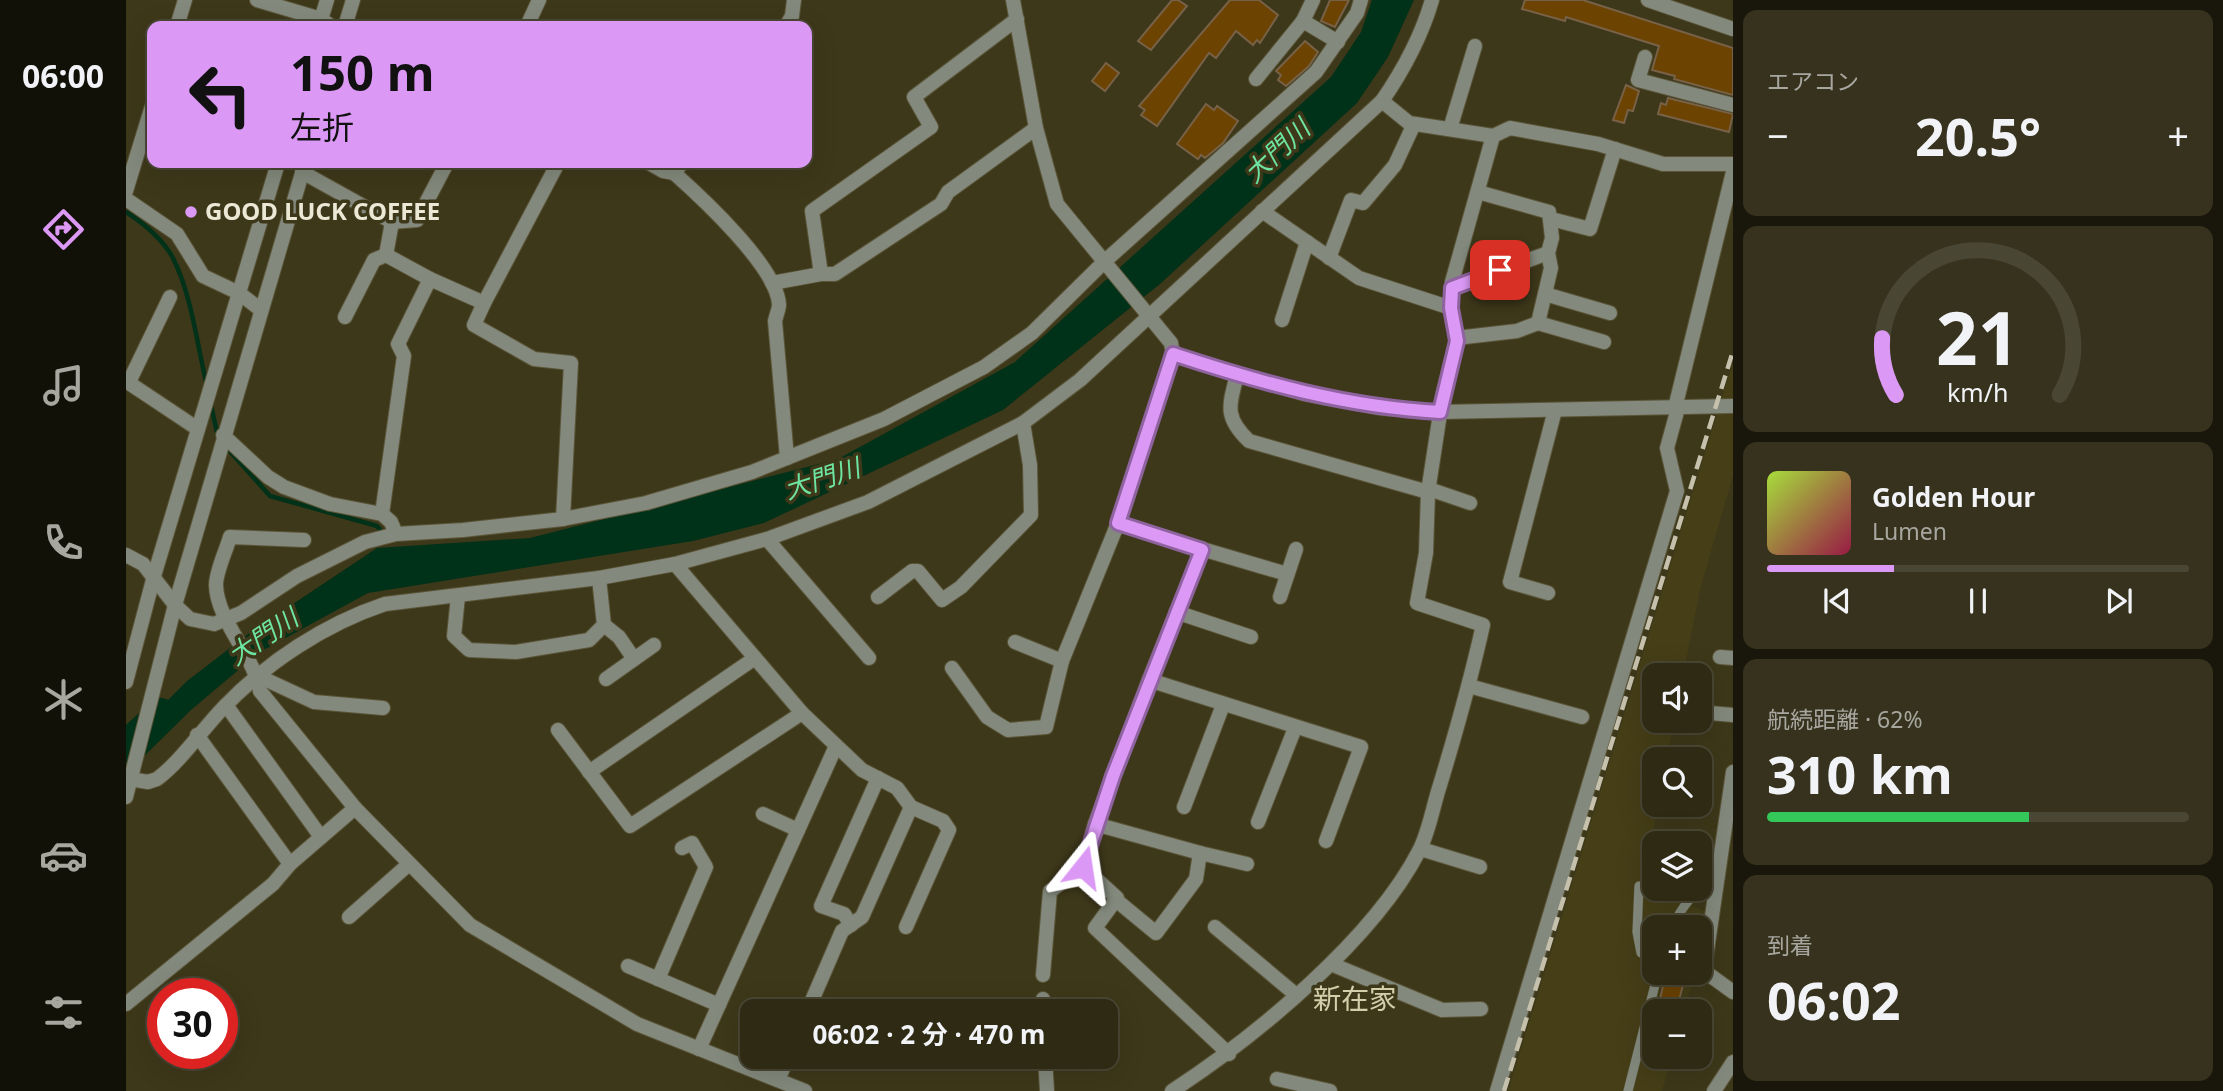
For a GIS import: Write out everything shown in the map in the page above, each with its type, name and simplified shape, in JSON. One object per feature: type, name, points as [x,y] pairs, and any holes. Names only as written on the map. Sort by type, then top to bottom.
[{"type":"street","points":[[179,21],[185,0]]},
{"type":"street","points":[[257,0],[315,21]]},
{"type":"street","points":[[324,21],[327,0]]},
{"type":"street","points":[[347,21],[353,0]]},
{"type":"street","points":[[529,21],[539,0]]},
{"type":"street","points":[[789,21],[794,0]]},
{"type":"street","points":[[952,668],[987,717],[1008,730],[1046,727],[1062,661],[1118,523],[1173,354],[1171,343],[1057,204],[1036,128],[1013,0]]},
{"type":"street","points":[[1256,79],[1303,21],[1313,0]]},
{"type":"street","points":[[126,555],[136,559],[154,576],[175,605],[190,619],[202,623],[230,625],[297,576],[365,542],[396,534],[563,519],[646,503],[752,472],[884,419],[984,367],[1032,333],[1316,72],[1357,13],[1361,0]]},
{"type":"street","points":[[131,779],[148,782],[157,779],[256,674],[353,615],[385,604],[599,578],[675,564],[767,539],[868,502],[1023,423],[1080,380],[1146,313],[1382,101],[1404,69],[1423,30],[1433,0]]},
{"type":"street","points":[[1648,0],[1733,29]]},
{"type":"street","points":[[821,274],[812,211],[931,127],[914,97],[1017,19]]},
{"type":"street","points":[[1303,21],[1338,42]]},
{"type":"street","points":[[1450,129],[1475,46]]},
{"type":"street","points":[[1645,57],[1638,80],[1733,105]]},
{"type":"street","points":[[1382,101],[1414,124],[1493,136],[1510,128],[1615,149],[1663,164],[1733,164]]},
{"type":"street","points":[[126,191],[147,122]]},
{"type":"street","points":[[1329,258],[1351,200],[1363,203],[1395,165],[1414,124]]},
{"type":"street","points":[[772,283],[835,274],[941,204],[948,192],[1036,128]]},
{"type":"street","points":[[1172,1091],[1229,1054],[1331,964],[1399,886],[1421,849],[1469,686],[1483,625],[1417,603],[1426,553],[1428,491],[1440,412],[1456,338],[1451,308],[1452,288],[1493,136]]},
{"type":"street","points":[[1551,219],[1590,229],[1615,149]]},
{"type":"street","points":[[126,682],[154,576],[276,168]]},
{"type":"street","points":[[126,797],[175,605],[223,435],[304,168]]},
{"type":"street","points":[[306,168],[392,222],[417,220],[444,168]]},
{"type":"street","points":[[555,168],[474,325],[534,359],[571,363],[563,519]]},
{"type":"street","points":[[658,168],[663,171],[678,168],[761,264],[772,283],[779,304],[775,321],[787,457]]},
{"type":"street","points":[[1497,1091],[1677,491],[1667,448],[1733,172]]},
{"type":"street","points":[[1478,192],[1549,212],[1552,238],[1548,253],[1552,268],[1538,323]]},
{"type":"street","points":[[126,199],[177,234],[202,276],[239,293],[261,310]]},
{"type":"street","points":[[1262,211],[1359,278],[1451,308]]},
{"type":"street","points":[[386,255],[392,222]]},
{"type":"street","points":[[1282,320],[1307,242]]},
{"type":"street","points":[[1452,288],[1548,253]]},
{"type":"street","points":[[386,255],[430,279],[484,303]]},
{"type":"street","points":[[345,317],[374,260],[386,255]]},
{"type":"street","points":[[382,514],[404,356],[398,344],[430,279]]},
{"type":"street","points":[[1545,293],[1610,313]]},
{"type":"street","points":[[170,297],[127,382],[198,429]]},
{"type":"street","points":[[1456,338],[1517,331],[1538,323],[1604,342]]},
{"type":"street","points":[[1173,354],[1304,394],[1367,406],[1440,412],[1733,405]]},
{"type":"street","points":[[1237,374],[1229,408],[1234,428],[1249,442],[1470,503]]},
{"type":"street","points":[[1548,593],[1510,582],[1555,410]]},
{"type":"street","points":[[878,597],[912,571],[918,571],[942,600],[961,587],[1031,515],[1030,465],[1023,423]]},
{"type":"street","points":[[223,435],[268,477],[284,487],[330,504],[382,514],[391,522],[396,534]]},
{"type":"street","points":[[1118,523],[1287,574]]},
{"type":"street","points":[[304,540],[230,537],[216,585],[230,625],[256,674],[260,691],[355,808],[470,925],[637,1024],[805,1091]]},
{"type":"street","points":[[767,539],[869,658]]},
{"type":"street","points":[[1280,597],[1296,549]]},
{"type":"street","points":[[1043,975],[1050,891],[1083,867],[1095,824],[1149,680],[1202,550]]},
{"type":"street","points":[[675,564],[802,713],[862,770],[897,788],[911,807],[943,821],[949,830],[906,927]]},
{"type":"street","points":[[599,578],[604,625],[619,637],[634,659]]},
{"type":"street","points":[[458,596],[454,636],[469,650],[516,652],[589,640],[604,625]]},
{"type":"street","points":[[1176,612],[1251,637]]},
{"type":"street","points":[[1015,642],[1062,661]]},
{"type":"street","points":[[606,679],[654,645]]},
{"type":"street","points":[[589,772],[755,658]]},
{"type":"street","points":[[256,674],[314,702],[383,708]]},
{"type":"street","points":[[1149,680],[1361,747],[1326,841]]},
{"type":"street","points":[[1469,686],[1582,717]]},
{"type":"street","points":[[226,705],[321,837]]},
{"type":"street","points":[[1184,807],[1223,705]]},
{"type":"street","points":[[558,730],[630,826],[802,713]]},
{"type":"street","points":[[1712,713],[1733,715]]},
{"type":"street","points":[[1258,822],[1295,728]]},
{"type":"street","points":[[197,736],[290,864]]},
{"type":"street","points":[[699,1049],[836,746]]},
{"type":"street","points":[[1733,772],[1704,971],[1733,992]]},
{"type":"street","points":[[851,925],[844,914],[821,906],[878,778]]},
{"type":"street","points":[[813,999],[842,931],[862,917],[911,807]]},
{"type":"street","points":[[126,1004],[273,884],[290,864],[355,808]]},
{"type":"street","points":[[763,814],[798,830]]},
{"type":"street","points":[[1095,824],[1247,864]]},
{"type":"street","points":[[658,979],[706,867],[692,843],[682,848]]},
{"type":"street","points":[[1421,849],[1480,867]]},
{"type":"street","points":[[1083,867],[1116,900],[1156,933],[1196,879],[1200,853]]},
{"type":"street","points":[[349,917],[409,864]]},
{"type":"street","points":[[1116,900],[1095,928],[1229,1054]]},
{"type":"street","points":[[1215,927],[1295,995]]},
{"type":"street","points":[[1331,964],[1442,1010],[1481,1009]]},
{"type":"street","points":[[628,966],[719,1005]]},
{"type":"street","points":[[1714,1091],[1733,1062]]},
{"type":"street","points":[[778,1080],[783,1069]]},
{"type":"street","points":[[1046,1069],[1047,1091]]},
{"type":"street","points":[[1277,1079],[1330,1091]]},
{"type":"lane","points":[[1679,915],[1688,900],[1704,886],[1716,881]]},
{"type":"lane","points":[[1639,886],[1637,932],[1642,953]]},
{"type":"lane","points":[[1628,1091],[1655,985]]},
{"type":"shaded area","points":[[1733,362],[1733,476],[1701,586],[1685,663],[1642,663],[1642,733],[1672,733],[1669,747],[1642,747],[1642,817],[1656,817],[1653,831],[1642,831],[1642,901],[1681,901],[1706,912],[1705,915],[1642,915],[1642,985],[1692,985],[1687,999],[1642,999],[1642,1069],[1668,1069],[1662,1091],[1508,1091]]},
{"type":"water","points":[[1372,0],[1414,0],[1388,57],[1357,103],[1160,284],[1003,410],[764,523],[693,541],[368,593],[260,652],[191,710],[126,774],[126,742],[187,681],[251,632],[377,548],[530,538],[838,459],[1015,362],[1331,77],[1361,32]]},
{"type":"building","points":[[1172,0],[1178,0],[1187,6],[1151,50],[1138,41]]},
{"type":"building","points":[[1230,0],[1259,0],[1278,15],[1260,43],[1257,40],[1253,45],[1236,31],[1216,58],[1209,53],[1157,126],[1141,115],[1145,110],[1139,106]]},
{"type":"building","points":[[1330,0],[1349,0],[1335,27],[1321,21]]},
{"type":"building","points":[[1525,0],[1583,0],[1733,48],[1733,95],[1674,79],[1675,76],[1652,70],[1659,46],[1566,17],[1565,21],[1522,9]]},
{"type":"building","points":[[1305,41],[1318,52],[1309,66],[1286,86],[1278,80],[1281,75],[1276,71]]},
{"type":"building","points":[[1106,63],[1119,73],[1105,91],[1092,81]]},
{"type":"building","points":[[1626,85],[1639,91],[1633,111],[1628,110],[1624,123],[1613,120]]},
{"type":"building","points":[[1668,98],[1733,114],[1729,132],[1658,114],[1661,103],[1666,105]]},
{"type":"building","points":[[1206,104],[1214,110],[1217,106],[1238,121],[1223,143],[1205,158],[1201,155],[1198,159],[1177,144]]},
{"type":"building","points":[[1663,985],[1683,985],[1679,999],[1660,999]]},
{"type":"waterway","points":[[126,212],[164,245],[180,273],[207,386]]},
{"type":"waterway","points":[[211,405],[218,437]]},
{"type":"waterway","points":[[226,447],[270,496],[377,526],[383,533]]},
{"type":"waterway","name":"大門川","points":[[126,742],[161,711]]},
{"type":"railway","points":[[1504,1091],[1733,351]]},
{"type":"place","name":"GOOD LUCK COFFEE","points":[[191,212]]},
{"type":"district","name":"新在家","points":[[1355,999]]},
{"type":"route","points":[[1083,867],[1095,824],[1149,680],[1202,550],[1118,523],[1173,354],[1304,394],[1380,408],[1440,412],[1457,341],[1451,308],[1452,288],[1500,270]]}]
